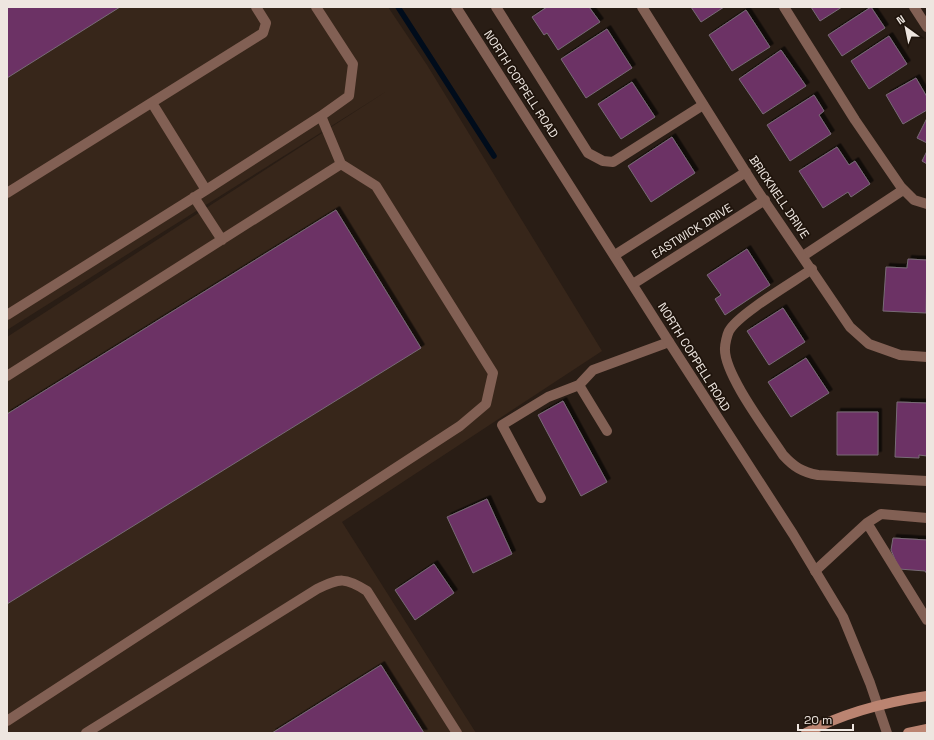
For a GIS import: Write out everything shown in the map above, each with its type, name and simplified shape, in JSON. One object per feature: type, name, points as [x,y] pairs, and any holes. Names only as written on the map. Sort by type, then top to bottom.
[{"type":"main road","points":[[806,733],[845,717],[878,706],[900,700],[927,696]]},
{"type":"main road","points":[[908,733],[927,729]]},
{"type":"street","points":[[7,193],[263,33],[266,23],[256,7]]},
{"type":"street","points":[[7,315],[206,190],[321,116],[349,96],[353,64],[316,7]]},
{"type":"street","name":"NORTH COPPELL ROAD","points":[[456,7],[615,255],[668,342],[843,617],[887,733]]},
{"type":"street","points":[[496,7],[588,153],[603,161],[613,162],[703,105]]},
{"type":"street","name":"BRICKNELL DRIVE","points":[[642,7],[746,172],[850,327],[869,344],[900,355],[927,357]]},
{"type":"street","points":[[784,7],[855,120],[903,190],[914,200],[927,204]]},
{"type":"street","points":[[914,7],[927,26]]},
{"type":"street","points":[[152,103],[206,190]]},
{"type":"street","points":[[7,721],[460,426],[486,404],[493,373],[376,186],[341,164],[321,116]]},
{"type":"street","points":[[7,376],[341,164]]},
{"type":"street","name":"EASTWICK DRIVE","points":[[615,255],[746,172]]},
{"type":"street","points":[[803,256],[903,190]]},
{"type":"street","points":[[194,197],[222,240]]},
{"type":"street","name":"EASTWICK DRIVE","points":[[633,284],[765,200]]},
{"type":"street","points":[[812,269],[742,316],[729,330],[724,349],[728,365],[734,379],[783,455],[792,466],[804,472],[818,475],[927,481]]},
{"type":"street","points":[[541,498],[502,425],[548,397],[579,386],[593,370],[668,342]]},
{"type":"street","points":[[579,386],[607,431]]},
{"type":"street","points":[[815,571],[867,523],[881,514],[927,518]]},
{"type":"street","points":[[867,523],[927,620]]},
{"type":"street","points":[[86,733],[317,590],[335,581],[351,581],[367,591],[457,733]]},
{"type":"shaded area","points":[[7,7],[388,7],[427,65],[602,351],[342,522],[476,733],[7,733],[7,337],[387,91],[7,330]]},
{"type":"building","points":[[7,7],[120,7],[7,78]]},
{"type":"building","points":[[547,7],[589,7],[600,22],[558,50],[547,33],[544,35],[532,17]]},
{"type":"building","points":[[691,7],[724,7],[701,22]]},
{"type":"building","points":[[811,7],[842,7],[820,21]]},
{"type":"building","points":[[871,7],[885,28],[842,56],[828,35]]},
{"type":"building","points":[[746,10],[770,47],[732,71],[709,35]]},
{"type":"building","points":[[607,29],[632,68],[586,98],[561,59]]},
{"type":"building","points":[[889,36],[907,64],[869,89],[851,61]]},
{"type":"building","points":[[781,50],[806,86],[763,114],[739,79]]},
{"type":"building","points":[[916,78],[927,97],[927,110],[903,124],[886,95]]},
{"type":"building","points":[[632,82],[655,117],[621,139],[598,104]]},
{"type":"building","points":[[814,95],[824,111],[819,115],[831,134],[790,161],[767,125]]},
{"type":"building","points":[[927,118],[927,143],[917,138]]},
{"type":"building","points":[[672,137],[695,173],[651,202],[628,166]]},
{"type":"building","points":[[837,147],[849,165],[855,161],[870,184],[851,197],[848,192],[823,208],[799,171]]},
{"type":"building","points":[[927,151],[927,164],[922,161]]},
{"type":"building","points":[[336,210],[421,348],[7,604],[7,414]]},
{"type":"building","points":[[747,249],[770,285],[725,315],[715,299],[721,295],[707,275]]},
{"type":"building","points":[[908,259],[927,260],[926,313],[883,311],[886,267],[907,268]]},
{"type":"building","points":[[783,308],[805,342],[769,365],[747,331]]},
{"type":"building","points":[[806,358],[829,393],[791,417],[768,382]]},
{"type":"building","points":[[563,401],[607,482],[581,496],[538,415]]},
{"type":"building","points":[[897,402],[927,403],[927,456],[919,455],[919,458],[895,457]]},
{"type":"building","points":[[837,412],[878,412],[878,455],[837,455]]},
{"type":"building","points":[[487,499],[512,554],[473,573],[447,517]]},
{"type":"building","points":[[893,538],[927,540],[927,574],[925,571],[899,569],[891,550]]},
{"type":"building","points":[[434,564],[454,593],[415,620],[395,590]]},
{"type":"building","points":[[381,665],[424,733],[272,733]]},
{"type":"waterway","points":[[398,7],[494,156]]}]
